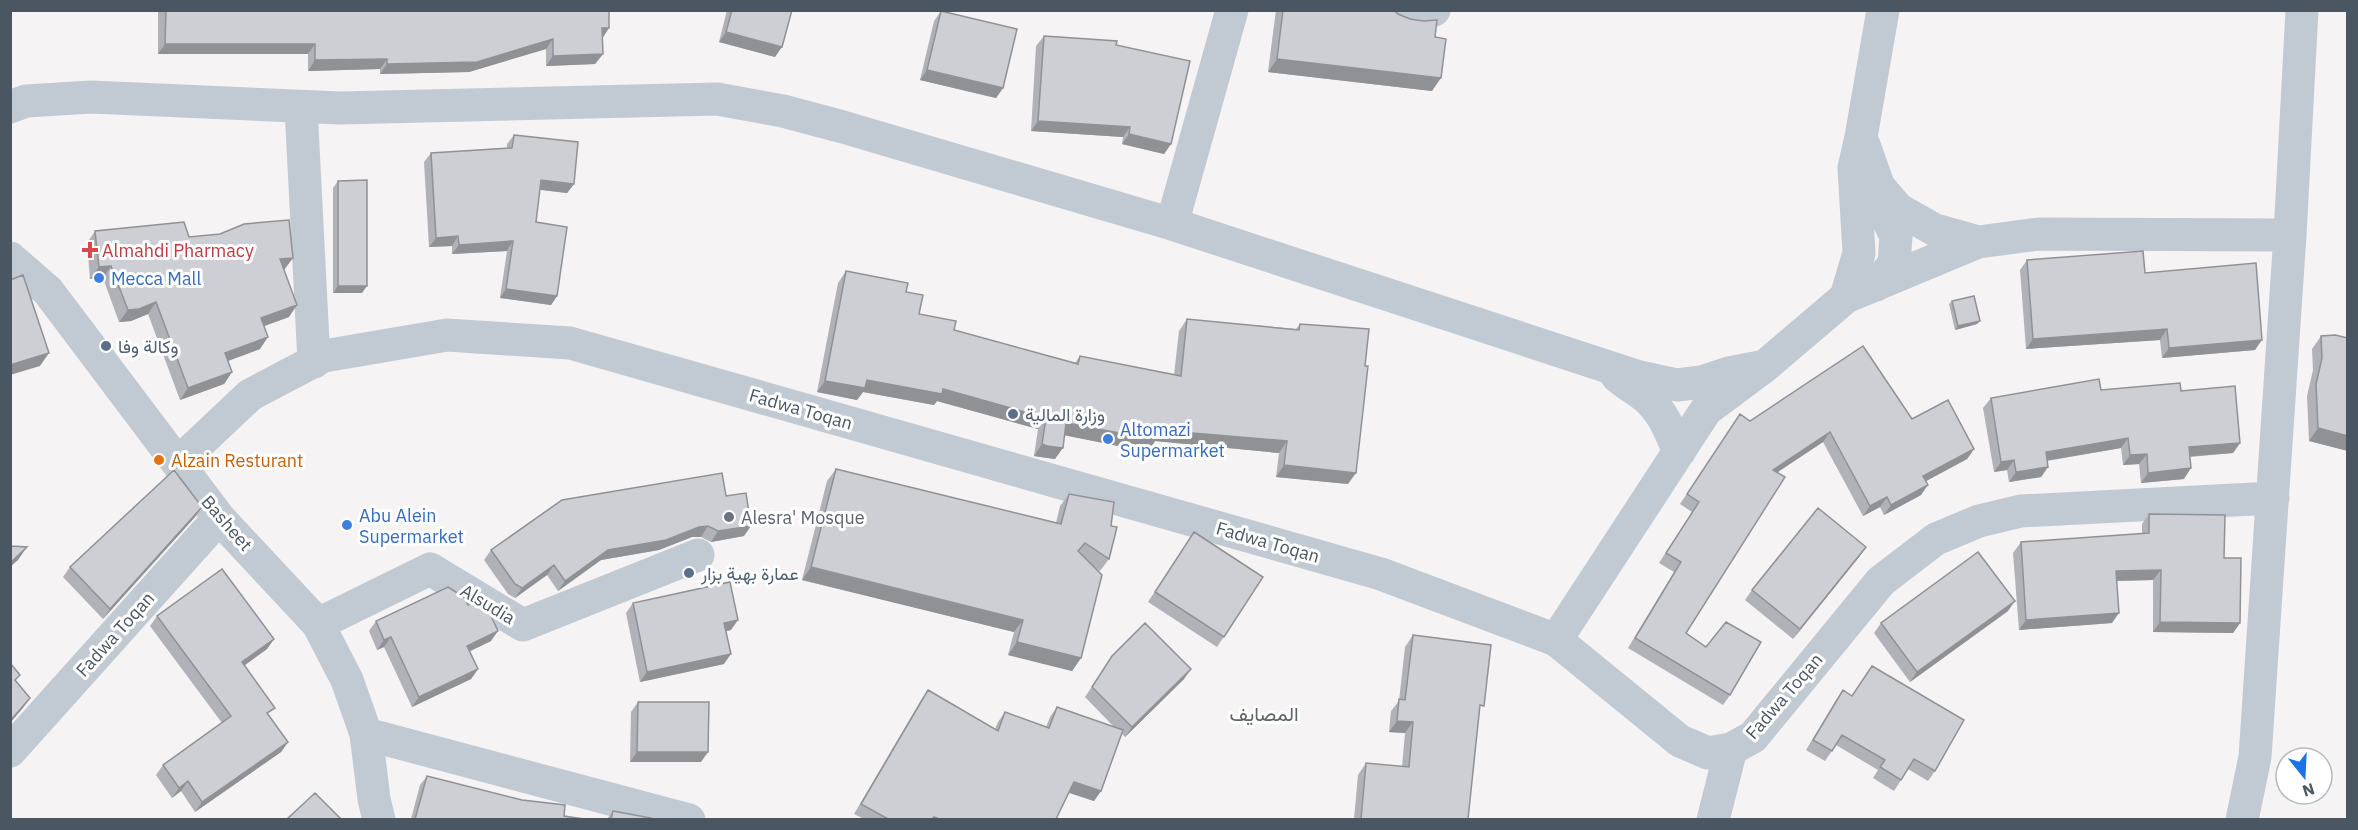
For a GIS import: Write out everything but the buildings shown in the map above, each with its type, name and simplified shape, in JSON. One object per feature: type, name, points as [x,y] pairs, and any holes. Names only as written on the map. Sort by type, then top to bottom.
[{"type":"street","points":[[1172,224],[1232,10]]},
{"type":"street","points":[[1397,10],[1409,16],[1422,15],[1434,10]]},
{"type":"street","points":[[1846,297],[1859,253],[1854,168],[1862,137],[1883,10]]},
{"type":"street","points":[[2242,819],[2254,757],[2290,235],[2302,10]]},
{"type":"street","points":[[10,107],[26,101],[91,97],[351,108],[717,99],[783,111],[843,127],[1172,224],[1605,364],[1635,376],[1677,385],[1702,382],[1729,373],[1765,366]]},
{"type":"street","points":[[301,107],[314,362]]},
{"type":"street","points":[[1862,137],[1867,159],[1879,187],[1883,210],[1896,236],[1894,264],[1876,285]]},
{"type":"street","points":[[1879,187],[1898,209],[1926,225],[1935,230],[1978,242]]},
{"type":"street","points":[[1556,640],[1706,410],[1765,366],[1846,297],[1978,242],[2039,234],[2290,235]]},
{"type":"street","name":"Basheet","points":[[10,258],[48,291],[219,518],[318,624],[347,680],[366,734],[374,799],[380,819]]},
{"type":"street","name":"Fadwa Toqan","points":[[178,463],[250,394],[324,356],[447,335],[570,343],[1381,574],[1556,640],[1680,741],[1708,753],[1731,749],[1753,737],[1881,581],[1936,539],[1979,521],[2020,511],[2273,498]]},
{"type":"street","points":[[1605,364],[1629,387],[1650,401],[1666,420],[1679,452]]},
{"type":"street","name":"Fadwa Toqan","points":[[10,751],[219,518]]},
{"type":"street","name":"Alsudia","points":[[318,624],[430,569],[523,625],[698,555]]},
{"type":"street","points":[[366,734],[688,819]]},
{"type":"street","points":[[1713,819],[1731,749]]},
{"type":"place","name":"Almahdi Pharmacy","points":[[90,250]]},
{"type":"place","name":"Mecca Mall","points":[[99,278]]},
{"type":"place","name":"وكالة وفا","points":[[106,346]]},
{"type":"place","name":"وزارة المالية","points":[[1013,414]]},
{"type":"place","name":"Altomazi Supermarket","points":[[1108,439]]},
{"type":"place","name":"Alzain Resturant","points":[[159,460]]},
{"type":"place","name":"Alesra' Mosque","points":[[729,517]]},
{"type":"place","name":"Abu Alein Supermarket","points":[[347,525]]},
{"type":"place","name":"عمارة بهية بزار","points":[[689,573]]},
{"type":"district","name":"المصايف","points":[[1264,713]]}]
